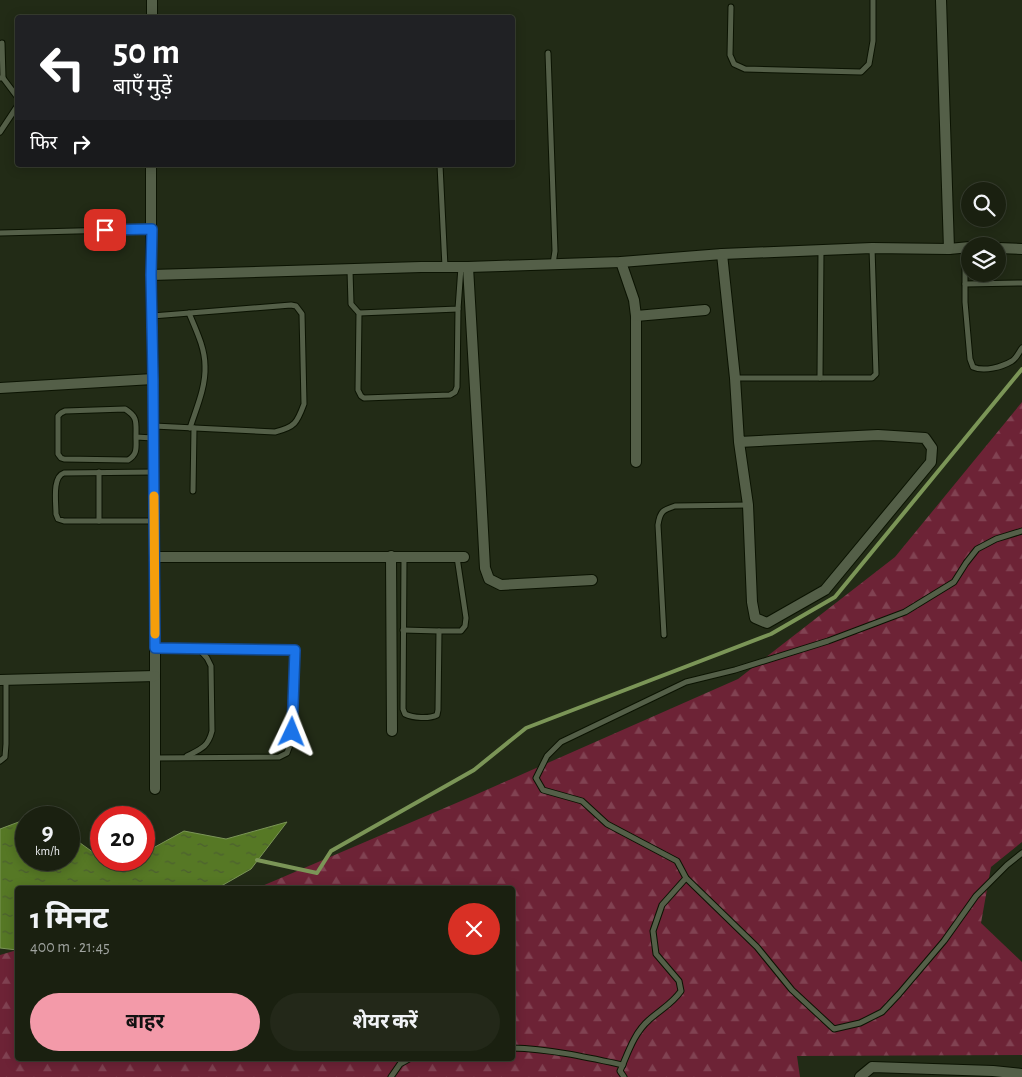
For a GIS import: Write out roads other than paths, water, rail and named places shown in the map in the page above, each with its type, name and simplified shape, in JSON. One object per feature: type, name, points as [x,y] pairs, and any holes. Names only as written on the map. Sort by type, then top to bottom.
[{"type":"street","points":[[152,0],[152,15]]},
{"type":"street","points":[[941,0],[949,248]]},
{"type":"street","points":[[151,167],[155,789]]},
{"type":"street","points":[[151,275],[621,262],[722,254],[872,248],[961,247]]},
{"type":"street","points":[[1006,248],[1022,249]]},
{"type":"street","points":[[722,254],[740,442],[748,505],[752,602],[755,618],[768,623],[825,590],[930,462],[932,448],[925,438],[878,435],[740,442]]},
{"type":"street","points":[[621,262],[634,300],[636,316],[636,462]]},
{"type":"street","points":[[464,267],[485,568],[489,579],[501,585],[592,580]]},
{"type":"street","points":[[636,316],[705,310]]},
{"type":"street","points":[[0,388],[153,379]]},
{"type":"street","points":[[391,556],[392,731]]},
{"type":"street","points":[[154,557],[460,557]]},
{"type":"street","points":[[3,680],[155,676]]},
{"type":"street","points":[[860,1077],[872,1067],[993,1071],[1022,1074]]},
{"type":"lane","points":[[731,7],[730,55],[734,64],[745,69],[861,72],[869,64],[873,42],[873,0]]},
{"type":"lane","points":[[2,43],[1,78],[15,94]]},
{"type":"lane","points":[[548,53],[555,251],[553,264]]},
{"type":"lane","points":[[0,132],[15,110]]},
{"type":"lane","points":[[440,167],[445,267]]},
{"type":"lane","points":[[0,232],[152,229]]},
{"type":"lane","points":[[735,378],[872,378],[876,374],[872,248]]},
{"type":"lane","points":[[820,378],[821,250]]},
{"type":"lane","points":[[350,269],[351,304],[359,313],[358,390],[360,396],[364,398],[450,395],[455,392],[457,387],[458,309],[464,267]]},
{"type":"lane","points":[[1022,282],[965,284],[970,359],[973,367],[980,370],[994,368],[1014,360],[1022,348]]},
{"type":"lane","points":[[152,316],[296,306],[302,314],[304,404],[300,416],[294,424],[284,430],[275,432],[154,426]]},
{"type":"lane","points":[[359,313],[458,309]]},
{"type":"lane","points":[[189,313],[203,352],[205,367],[192,428],[193,491]]},
{"type":"lane","points":[[125,409],[132,413],[136,420],[136,437],[134,457],[128,460],[64,459],[58,454],[58,416],[65,410],[125,409]]},
{"type":"lane","points":[[136,437],[154,438]]},
{"type":"lane","points":[[99,472],[99,521]]},
{"type":"lane","points":[[154,472],[64,473],[59,475],[56,480],[56,514],[58,519],[64,521],[154,521]]},
{"type":"lane","points":[[664,635],[659,516],[665,510],[675,506],[748,505]]},
{"type":"lane","points":[[1022,531],[996,539],[977,549],[954,582],[905,612],[819,644],[735,670],[686,682],[561,742],[547,756],[536,778],[543,790],[582,801],[607,824],[677,861],[686,878],[757,947],[792,990],[834,1029],[860,1023],[882,1012],[944,941],[976,896],[1022,853]]},
{"type":"lane","points":[[404,556],[403,709],[408,716],[432,717],[437,715],[439,631]]},
{"type":"lane","points":[[403,630],[461,631],[465,626],[466,618],[460,557]]},
{"type":"lane","points":[[155,648],[295,650],[292,732],[287,753],[279,757],[155,758]]},
{"type":"lane","points":[[184,758],[203,748],[210,739],[212,731],[211,666],[207,658],[198,649]]},
{"type":"lane","points":[[0,761],[5,757],[3,680]]},
{"type":"lane","points":[[624,1077],[620,1071],[634,1038],[648,1020],[667,1007],[676,999],[681,991],[679,980],[656,954],[653,930],[662,906],[686,878]]},
{"type":"lane","points":[[515,1048],[538,1049],[623,1065]]},
{"type":"lane","points":[[391,1077],[400,1064],[405,1061]]},
{"type":"water","points":[[287,822],[251,869],[221,886],[15,886],[15,950],[0,948],[0,829],[15,823],[15,871],[80,871],[80,843],[90,850],[90,871],[155,871],[155,847],[184,831],[226,839]]},
{"type":"waterway","points":[[257,860],[317,873],[331,851],[474,770],[526,728],[771,634],[835,597],[1022,369]]}]
